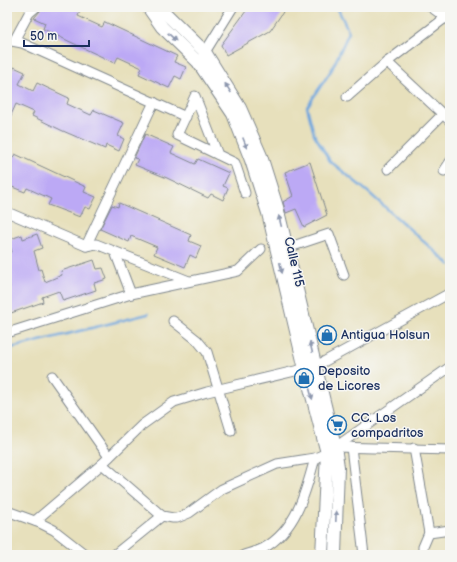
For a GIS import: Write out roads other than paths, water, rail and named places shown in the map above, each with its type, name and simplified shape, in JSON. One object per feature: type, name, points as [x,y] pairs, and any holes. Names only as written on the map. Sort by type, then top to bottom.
[{"type":"main road","name":"Calle 115","points":[[148,7],[162,27],[198,62],[233,114],[251,160],[268,213],[331,450],[338,467],[335,555]]},
{"type":"main road","name":"Calle 115","points":[[159,7],[205,52],[240,108],[261,156],[277,207],[287,248],[310,367]]},
{"type":"main road","name":"Calle 115","points":[[322,555],[331,450]]},
{"type":"street","points":[[36,7],[29,13],[11,41],[22,43],[186,117]]},
{"type":"street","points":[[198,62],[233,7]]},
{"type":"street","points":[[347,97],[387,62],[448,17],[431,7]]},
{"type":"street","points":[[387,62],[450,121]]},
{"type":"street","points":[[218,155],[195,96],[177,135],[234,163],[245,193]]},
{"type":"street","points":[[86,246],[154,102]]},
{"type":"street","points":[[388,169],[443,114]]},
{"type":"street","points":[[444,170],[450,162]]},
{"type":"street","points":[[7,212],[86,246],[96,244],[189,281]]},
{"type":"street","points":[[287,248],[329,234],[344,275]]},
{"type":"street","points":[[7,332],[130,294],[238,271],[261,249]]},
{"type":"street","points":[[115,252],[130,294]]},
{"type":"street","points":[[34,521],[106,461],[142,425],[174,402],[310,367],[450,293]]},
{"type":"street","points":[[173,321],[197,340],[207,352],[231,431]]},
{"type":"street","points":[[52,376],[106,461],[162,516],[177,518],[189,512],[222,489],[277,464],[315,458],[331,450],[450,367]]},
{"type":"street","points":[[331,450],[351,447],[450,450]]},
{"type":"street","points":[[351,447],[364,555]]},
{"type":"street","points":[[414,448],[429,533],[423,547],[423,555]]},
{"type":"street","points":[[244,555],[264,548],[285,532],[298,511],[307,488],[315,458]]},
{"type":"street","points":[[7,511],[54,530],[86,555]]},
{"type":"street","points":[[114,555],[162,516]]},
{"type":"street","points":[[429,533],[450,530]]},
{"type":"waterway","points":[[337,7],[349,32],[332,69],[307,107],[314,134],[330,161],[368,192],[450,265]]},
{"type":"waterway","points":[[7,349],[148,314]]},
{"type":"place","name":"Antigua Holsun","points":[[327,335]]},
{"type":"place","name":"Deposito de Licores","points":[[304,378]]},
{"type":"place","name":"CC. Los compadritos","points":[[337,425]]}]
